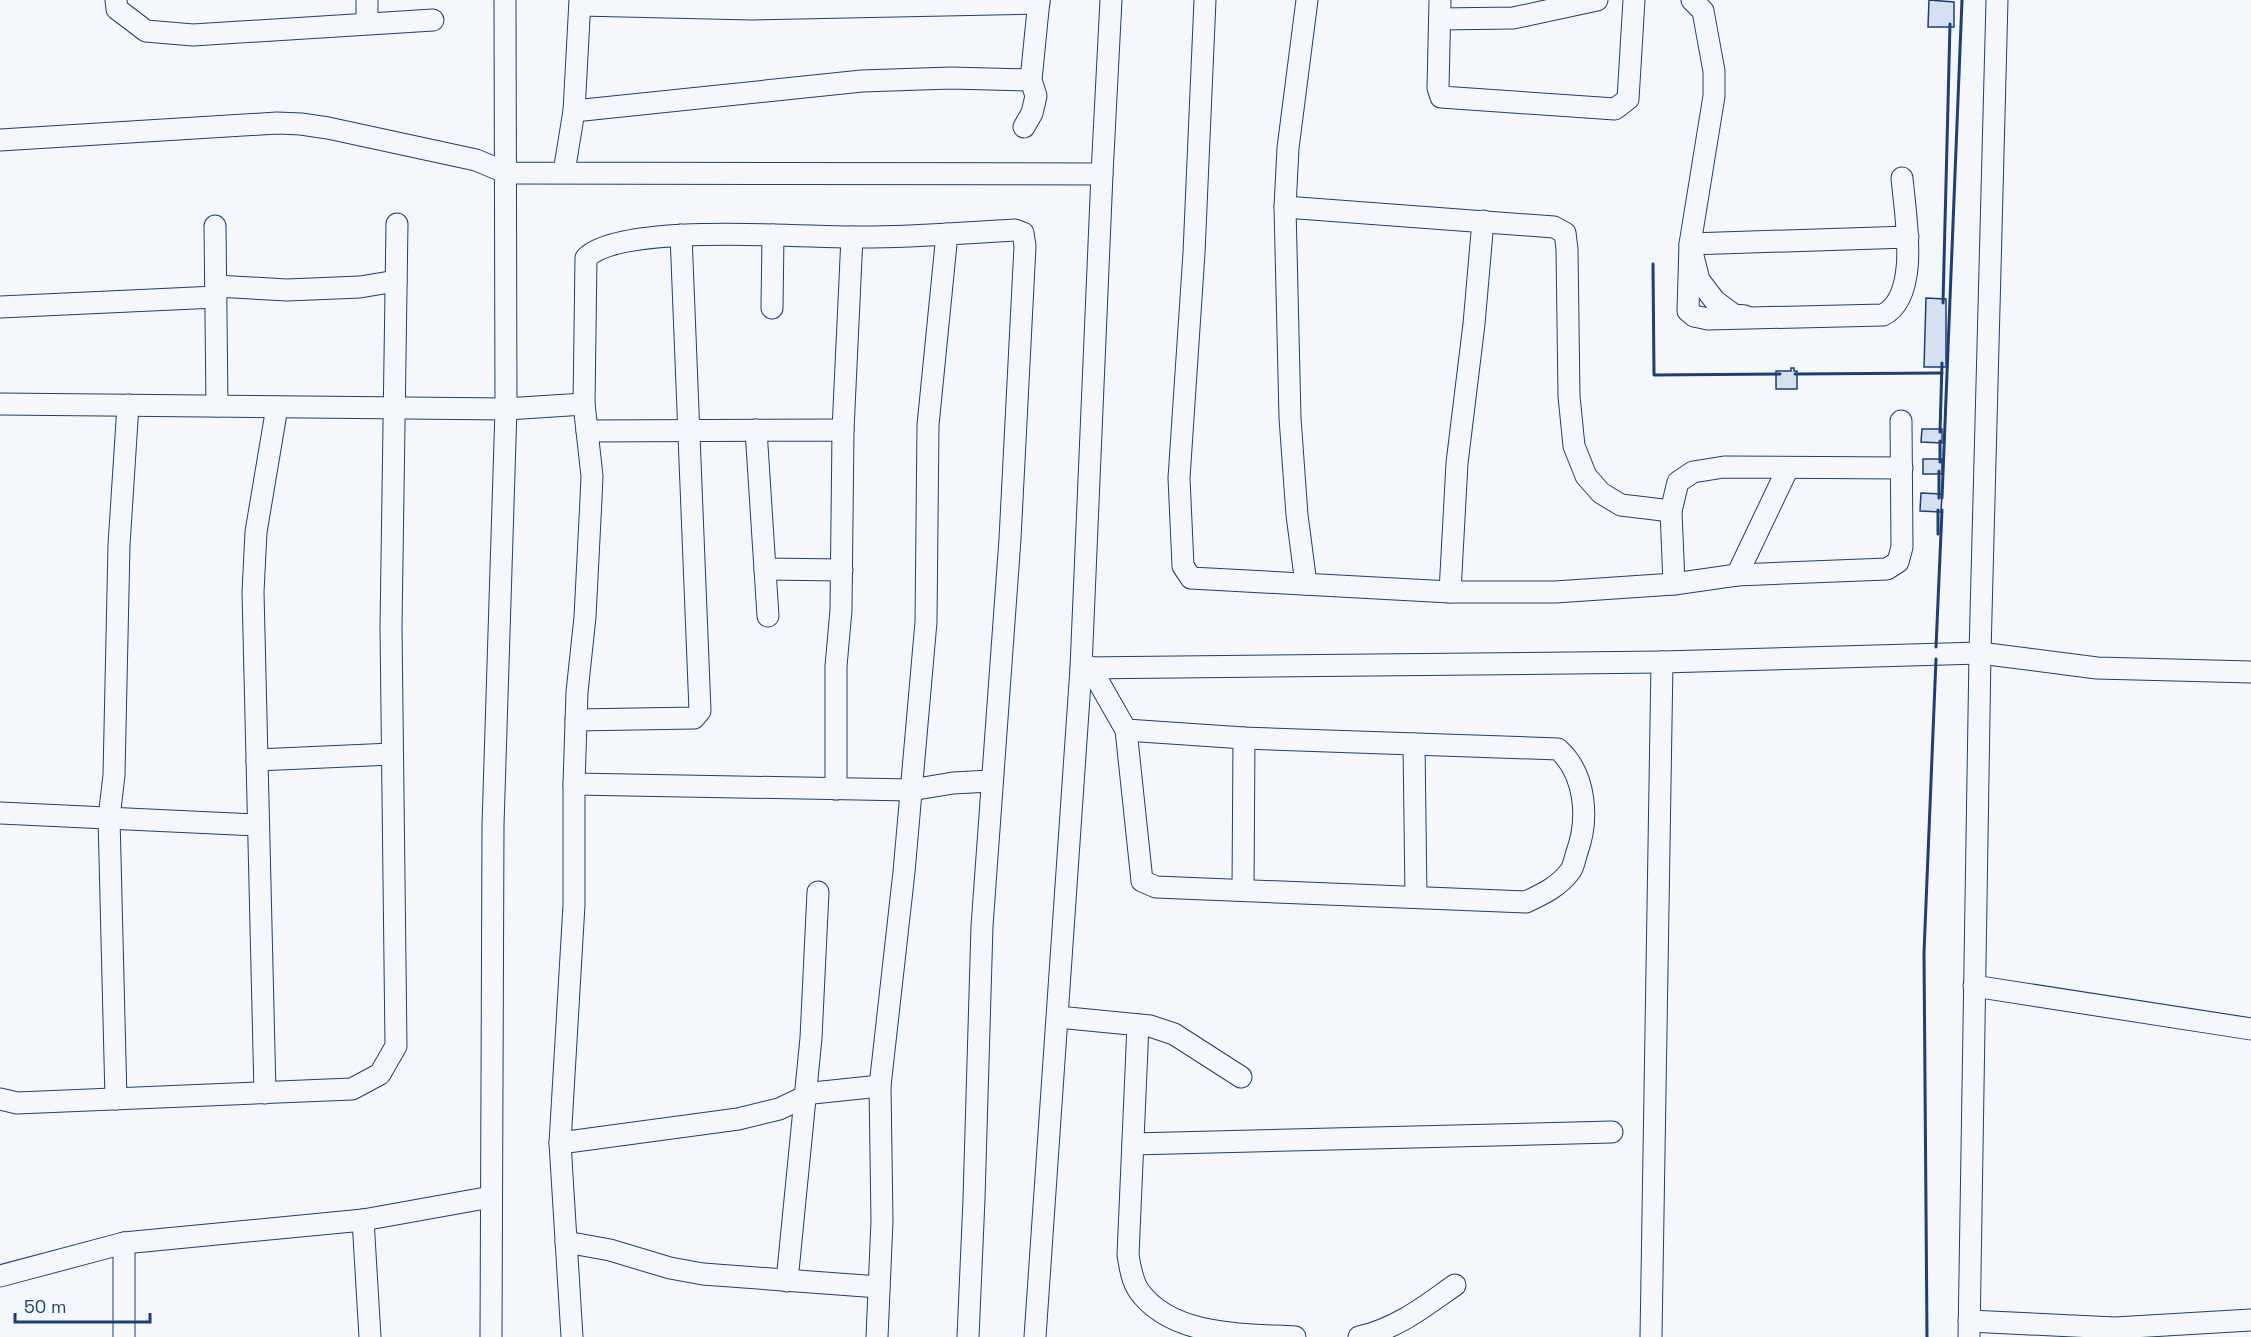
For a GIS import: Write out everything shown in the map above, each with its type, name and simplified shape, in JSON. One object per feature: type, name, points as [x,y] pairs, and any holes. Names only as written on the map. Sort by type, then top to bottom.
[{"type":"street","points":[[116,0],[117,9],[146,31],[193,35],[433,20]]},
{"type":"street","points":[[367,0],[367,23]]},
{"type":"street","points":[[491,1337],[493,825],[506,409],[505,0]]},
{"type":"street","points":[[1035,1337],[1085,667],[1101,174],[1111,0]]},
{"type":"street","points":[[1204,0],[1194,253],[1179,478],[1182,566],[1191,578],[1450,592],[1555,592],[1674,584],[1737,575],[1887,569],[1898,562],[1902,548],[1901,421]]},
{"type":"street","points":[[1306,584],[1297,515],[1290,418],[1285,207],[1288,148],[1307,0]]},
{"type":"street","points":[[1597,0],[1516,9],[1440,10],[1438,88],[1440,97],[1615,109],[1628,99],[1634,0]]},
{"type":"street","points":[[1692,0],[1703,11],[1714,71],[1714,96],[1690,244],[1699,280],[1715,301],[1734,315],[1851,323],[1869,316],[1883,306],[1899,280],[1908,237],[1902,178]]},
{"type":"street","points":[[1997,0],[1980,653],[1969,1329],[2115,1328],[2251,1320]]},
{"type":"street","points":[[564,172],[574,111],[579,2],[752,9],[1039,1],[1031,80],[1036,96],[1032,113],[1024,127]]},
{"type":"street","points":[[574,111],[861,81],[951,78],[1031,80]]},
{"type":"street","points":[[0,140],[276,123],[301,124],[465,157],[507,173],[1101,174]]},
{"type":"street","points":[[1285,207],[1554,227],[1565,233],[1569,396],[1574,446],[1586,476],[1601,494],[1621,505],[1671,512]]},
{"type":"street","points":[[1450,592],[1457,464],[1474,324],[1483,222]]},
{"type":"street","points":[[0,1099],[17,1103],[351,1089],[380,1074],[396,1046],[390,627],[397,224]]},
{"type":"street","points":[[215,226],[217,406]]},
{"type":"street","points":[[572,1337],[560,1143],[573,905],[573,784],[576,720],[585,617],[591,499],[584,404],[586,258],[593,251],[616,245],[681,235],[852,237],[1015,230],[1023,233],[1025,246],[1010,539],[982,926],[975,1187],[968,1337]]},
{"type":"street","points":[[876,1337],[882,1221],[880,1086],[926,622],[927,425],[947,234]]},
{"type":"street","points":[[576,720],[693,718],[700,711],[681,235]]},
{"type":"street","points":[[772,308],[773,235]]},
{"type":"street","points":[[836,789],[836,666],[841,610],[843,430],[852,237]]},
{"type":"street","points":[[1690,244],[1908,237]]},
{"type":"street","points":[[0,307],[216,291],[360,287],[396,281]]},
{"type":"street","points":[[0,404],[506,409],[584,404]]},
{"type":"street","points":[[116,1099],[108,818],[114,775],[119,545],[128,405]]},
{"type":"street","points":[[264,1093],[252,592],[256,532],[277,406]]},
{"type":"street","points":[[587,430],[843,430]]},
{"type":"street","points":[[756,430],[768,616]]},
{"type":"street","points":[[1674,584],[1671,512],[1678,482],[1693,472],[1724,467],[1902,468]]},
{"type":"street","points":[[1737,575],[1788,468]]},
{"type":"street","points":[[765,569],[842,570]]},
{"type":"street","points":[[1085,667],[1662,662],[1980,653],[2097,668],[2251,672]]},
{"type":"street","points":[[1651,1337],[1662,662]]},
{"type":"street","points":[[1085,667],[1125,730],[1142,881],[1156,887],[1526,902],[1551,890],[1571,870],[1580,844],[1585,819],[1578,782],[1569,759],[1558,749],[1244,738],[1125,730]]},
{"type":"street","points":[[1243,891],[1244,738]]},
{"type":"street","points":[[1414,744],[1416,897]]},
{"type":"street","points":[[257,760],[392,754]]},
{"type":"street","points":[[573,784],[911,790],[953,783],[991,781]]},
{"type":"street","points":[[0,813],[257,825]]},
{"type":"street","points":[[787,1281],[811,1038],[818,892]]},
{"type":"street","points":[[1974,986],[2251,1029]]},
{"type":"street","points":[[1058,1017],[1150,1026],[1173,1034],[1241,1077]]},
{"type":"street","points":[[1138,1025],[1128,1255],[1138,1290],[1152,1305],[1175,1321],[1197,1328],[1242,1334],[1295,1337]]},
{"type":"street","points":[[560,1143],[738,1119],[779,1109],[813,1094],[880,1086]]},
{"type":"street","points":[[1133,1144],[1611,1132]]},
{"type":"street","points":[[0,1276],[124,1243],[363,1220],[491,1197]]},
{"type":"street","points":[[363,1220],[370,1337]]},
{"type":"street","points":[[566,1242],[610,1250],[669,1268],[702,1274],[879,1287]]},
{"type":"street","points":[[124,1243],[124,1337]]},
{"type":"street","points":[[1359,1337],[1379,1332],[1411,1316],[1455,1284]]},
{"type":"building","points":[[1929,0],[1954,2],[1954,27],[1928,27]]},
{"type":"building","points":[[1926,298],[1946,299],[1946,367],[1924,367]]},
{"type":"building","points":[[1791,368],[1797,371],[1797,389],[1776,389],[1776,371],[1791,371]]},
{"type":"building","points":[[1922,429],[1942,429],[1942,443],[1921,442]]},
{"type":"building","points":[[1923,459],[1942,459],[1942,474],[1923,474]]},
{"type":"building","points":[[1921,493],[1942,494],[1941,512],[1920,511]]},
{"type":"wall","points":[[1942,498],[1962,0]]},
{"type":"wall","points":[[1943,303],[1950,24]]},
{"type":"wall","points":[[1653,264],[1654,375],[1780,374]]},
{"type":"wall","points":[[1940,432],[1942,363]]},
{"type":"wall","points":[[1795,374],[1942,373]]},
{"type":"wall","points":[[1940,441],[1940,462]]},
{"type":"wall","points":[[1939,471],[1939,498]]},
{"type":"wall","points":[[1938,510],[1938,534]]},
{"type":"wall","points":[[1936,647],[1942,510]]},
{"type":"wall","points":[[1927,1337],[1924,953],[1936,659]]}]
